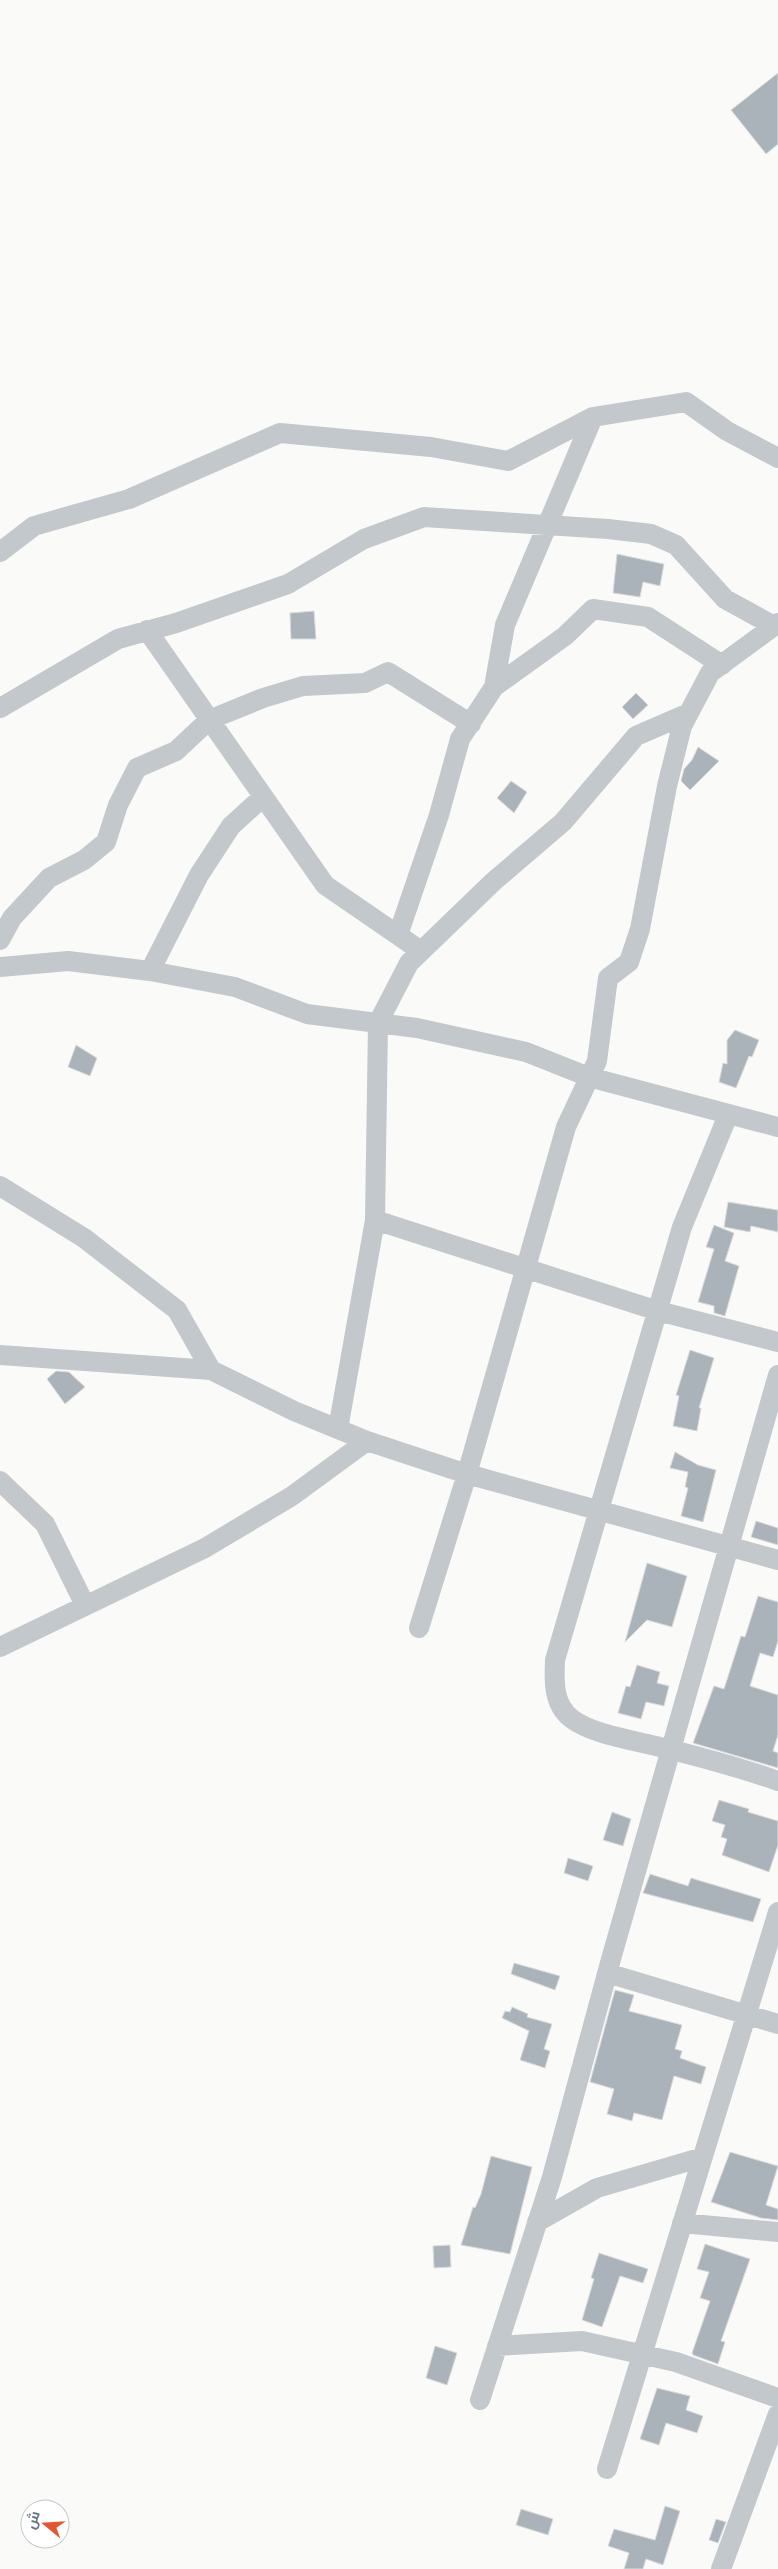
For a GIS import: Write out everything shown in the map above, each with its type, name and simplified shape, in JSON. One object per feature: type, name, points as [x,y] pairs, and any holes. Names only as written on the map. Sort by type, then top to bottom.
[{"type":"street","points":[[0,552],[34,526],[128,499],[280,433],[431,448],[508,461],[593,416],[686,402],[727,431],[778,458]]},
{"type":"street","points":[[398,935],[439,816],[460,739],[494,687],[505,625],[593,416]]},
{"type":"street","points":[[0,708],[118,639],[288,584],[364,539],[424,516],[547,524],[651,534],[676,545],[725,599],[776,625],[710,673],[682,726],[667,786],[640,928],[629,962],[608,978],[597,1060],[566,1127],[467,1474],[419,1628]]},
{"type":"street","points":[[494,687],[565,636],[593,609],[648,617],[722,665]]},
{"type":"street","points":[[147,630],[325,885],[421,951]]},
{"type":"street","points":[[0,940],[12,918],[49,878],[84,860],[106,842],[118,805],[137,768],[176,750],[209,720],[263,698],[303,686],[365,683],[388,672],[471,724]]},
{"type":"street","points":[[338,1429],[374,1220],[378,1023],[409,964],[494,881],[562,822],[636,736],[689,713]]},
{"type":"street","points":[[150,971],[199,875],[231,826],[263,797]]},
{"type":"street","points":[[0,967],[68,961],[150,971],[235,987],[307,1014],[417,1028],[526,1052],[589,1077],[778,1127]]},
{"type":"street","points":[[728,1115],[682,1227],[556,1660],[554,1686],[560,1705],[572,1719],[600,1732],[723,1762],[778,1781]]},
{"type":"street","points":[[0,1186],[84,1238],[177,1310],[211,1370]]},
{"type":"street","points":[[374,1220],[658,1311],[778,1342]]},
{"type":"street","points":[[0,1355],[211,1370],[294,1411],[367,1441],[467,1474],[778,1560]]},
{"type":"street","points":[[480,2400],[552,2177],[607,1973],[778,1375]]},
{"type":"street","points":[[0,1647],[205,1548],[292,1496],[367,1441]]},
{"type":"street","points":[[0,1480],[45,1524],[85,1605]]},
{"type":"street","points":[[607,2469],[778,1912]]},
{"type":"street","points":[[607,1973],[778,2024]]},
{"type":"street","points":[[537,2222],[596,2188],[703,2157]]},
{"type":"street","points":[[682,2223],[778,2232]]},
{"type":"street","points":[[497,2346],[582,2341],[676,2362],[778,2398]]},
{"type":"street","points":[[721,2569],[778,2414]]},
{"type":"building","points":[[778,73],[778,144],[766,154],[731,110]]},
{"type":"building","points":[[617,554],[664,564],[660,586],[643,582],[640,597],[613,593]]},
{"type":"building","points":[[314,611],[316,639],[291,639],[290,613]]},
{"type":"building","points":[[636,693],[648,705],[633,719],[622,707]]},
{"type":"building","points":[[698,747],[719,761],[690,790],[681,781],[684,769],[692,760]]},
{"type":"building","points":[[511,781],[527,792],[514,813],[497,798]]},
{"type":"building","points":[[735,1030],[759,1040],[752,1057],[749,1056],[736,1088],[719,1082],[723,1063],[727,1064],[727,1040]]},
{"type":"building","points":[[76,1045],[97,1058],[90,1076],[68,1067]]},
{"type":"building","points":[[728,1202],[778,1210],[778,1232],[751,1226],[750,1232],[724,1227]]},
{"type":"building","points":[[714,1225],[734,1233],[725,1261],[739,1266],[725,1316],[714,1313],[714,1306],[698,1302],[714,1249],[706,1247]]},
{"type":"building","points":[[690,1350],[714,1358],[699,1408],[701,1408],[697,1431],[673,1426],[679,1396],[676,1395]]},
{"type":"building","points":[[56,1371],[69,1372],[85,1387],[65,1404],[47,1379]]},
{"type":"building","points":[[675,1452],[698,1465],[716,1470],[703,1522],[681,1516],[688,1488],[685,1487],[688,1472],[670,1468]]},
{"type":"building","points":[[756,1521],[778,1528],[778,1545],[751,1537]]},
{"type":"building","points":[[647,1563],[687,1576],[672,1627],[647,1620],[625,1642]]},
{"type":"building","points":[[758,1596],[778,1602],[778,1641],[773,1657],[760,1653],[750,1686],[778,1695],[778,1735],[773,1751],[778,1753],[778,1768],[693,1743],[714,1686],[724,1689],[741,1636],[745,1637]]},
{"type":"building","points":[[637,1665],[660,1672],[657,1683],[669,1686],[664,1706],[646,1702],[641,1719],[618,1713],[626,1686],[630,1687]]},
{"type":"building","points":[[719,1800],[749,1809],[748,1812],[778,1821],[778,1845],[769,1872],[722,1855],[727,1839],[721,1837],[725,1825],[712,1821]]},
{"type":"building","points":[[612,1812],[631,1819],[623,1846],[603,1840]]},
{"type":"building","points":[[568,1858],[593,1866],[588,1881],[564,1873]]},
{"type":"building","points":[[650,1874],[688,1886],[691,1878],[761,1899],[753,1922],[643,1893]]},
{"type":"building","points":[[514,1963],[560,1976],[555,1990],[511,1974]]},
{"type":"building","points":[[615,1990],[634,1995],[629,2011],[682,2025],[675,2049],[682,2051],[680,2058],[706,2067],[701,2084],[674,2076],[662,2120],[634,2113],[632,2121],[607,2114],[614,2089],[590,2082]]},
{"type":"building","points":[[512,2007],[528,2014],[527,2017],[552,2024],[544,2049],[550,2051],[545,2068],[520,2060],[529,2031],[502,2018],[505,2011],[510,2012]]},
{"type":"building","points":[[730,2152],[778,2166],[766,2205],[778,2209],[778,2220],[761,2218],[711,2202]]},
{"type":"building","points":[[491,2156],[532,2167],[510,2254],[461,2245],[473,2207],[475,2208],[481,2194]]},
{"type":"building","points":[[705,2244],[750,2259],[721,2341],[725,2342],[718,2364],[692,2353],[710,2301],[700,2298],[709,2272],[697,2269]]},
{"type":"building","points":[[450,2245],[451,2267],[434,2268],[433,2246]]},
{"type":"building","points":[[599,2253],[648,2269],[643,2283],[620,2276],[602,2327],[582,2320],[594,2279],[591,2278]]},
{"type":"building","points":[[435,2346],[457,2353],[447,2385],[426,2378]]},
{"type":"building","points":[[657,2388],[690,2396],[686,2410],[703,2416],[697,2433],[666,2423],[659,2445],[640,2439]]},
{"type":"building","points":[[665,2506],[680,2511],[663,2565],[646,2559],[643,2569],[624,2569],[629,2553],[608,2546],[614,2529],[655,2540]]},
{"type":"building","points":[[521,2509],[553,2519],[548,2535],[516,2525]]},
{"type":"building","points":[[716,2519],[726,2522],[718,2543],[709,2540]]}]
